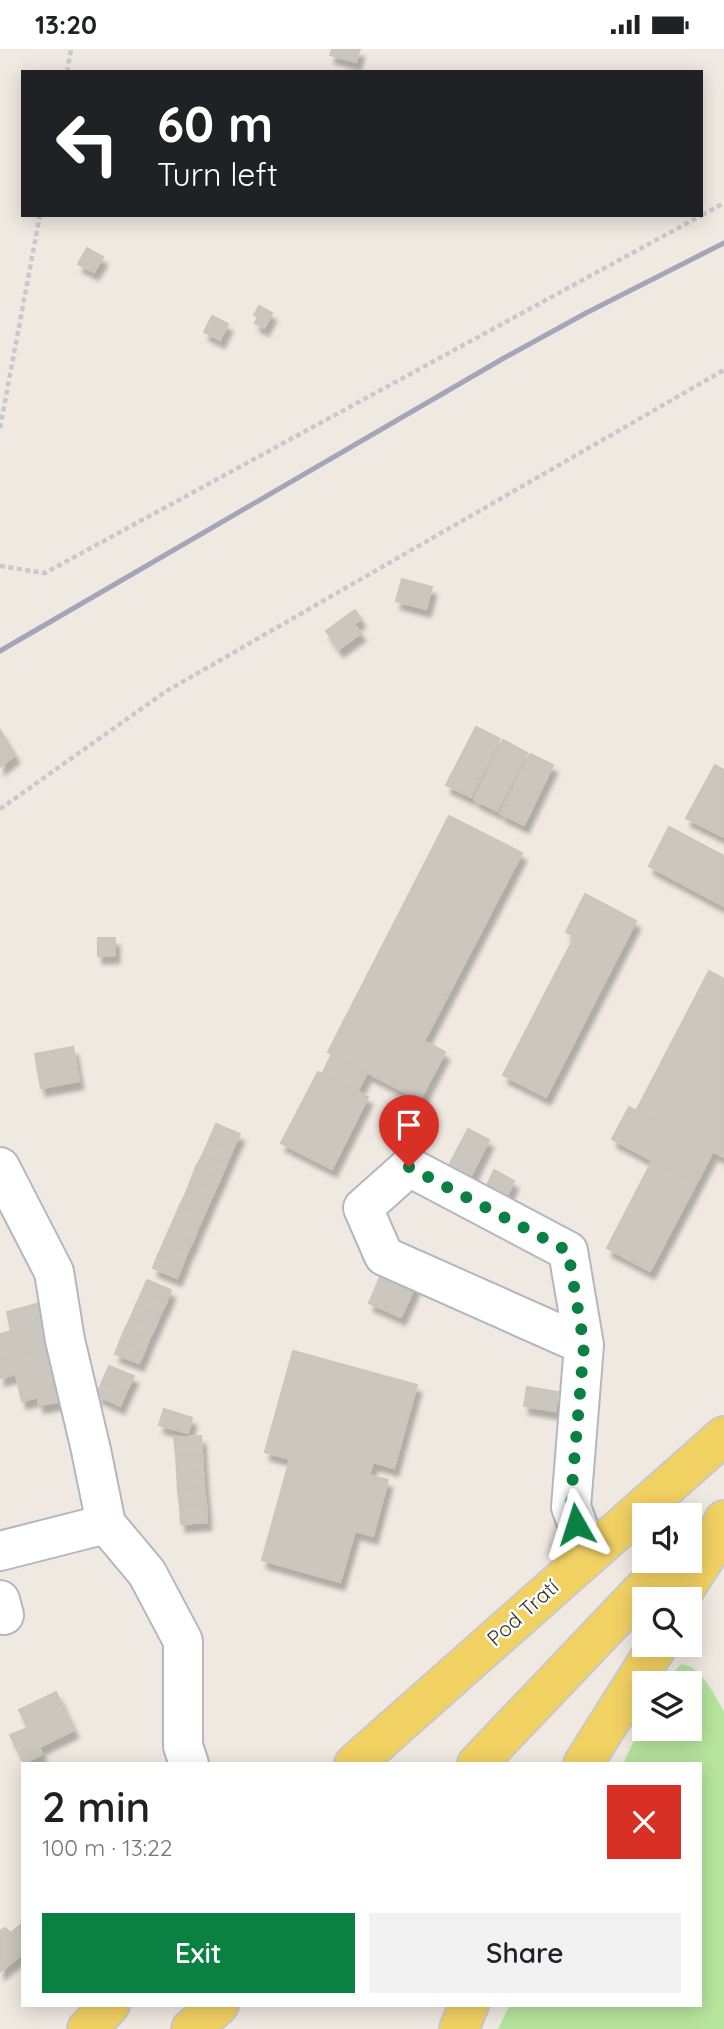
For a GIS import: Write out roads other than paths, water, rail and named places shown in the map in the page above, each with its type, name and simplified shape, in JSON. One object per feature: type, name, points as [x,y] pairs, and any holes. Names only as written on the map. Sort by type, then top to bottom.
[{"type":"main road","name":"Pod Tratí","points":[[356,1762],[724,1436]]},
{"type":"main road","points":[[702,1527],[724,1502]]},
{"type":"main road","points":[[686,1587],[710,1551],[724,1520]]},
{"type":"main road","points":[[702,1592],[724,1561]]},
{"type":"main road","points":[[479,1762],[659,1573]]},
{"type":"main road","points":[[584,1762],[650,1657]]},
{"type":"main road","points":[[87,2029],[108,2007]]},
{"type":"main road","points":[[191,2029],[217,2007]]},
{"type":"main road","points":[[460,2029],[468,2007]]},
{"type":"street","points":[[0,1167],[54,1272],[65,1340],[106,1524],[147,1573],[183,1641],[183,1746],[188,1762]]},
{"type":"street","points":[[584,1345],[384,1256],[363,1208],[409,1167],[568,1251],[584,1345],[571,1507],[582,1537],[592,1551]]},
{"type":"street","points":[[0,1551],[106,1524]]},
{"type":"street","points":[[226,2029],[229,2007]]},
{"type":"railway","points":[[0,651],[504,358],[724,243]]}]
